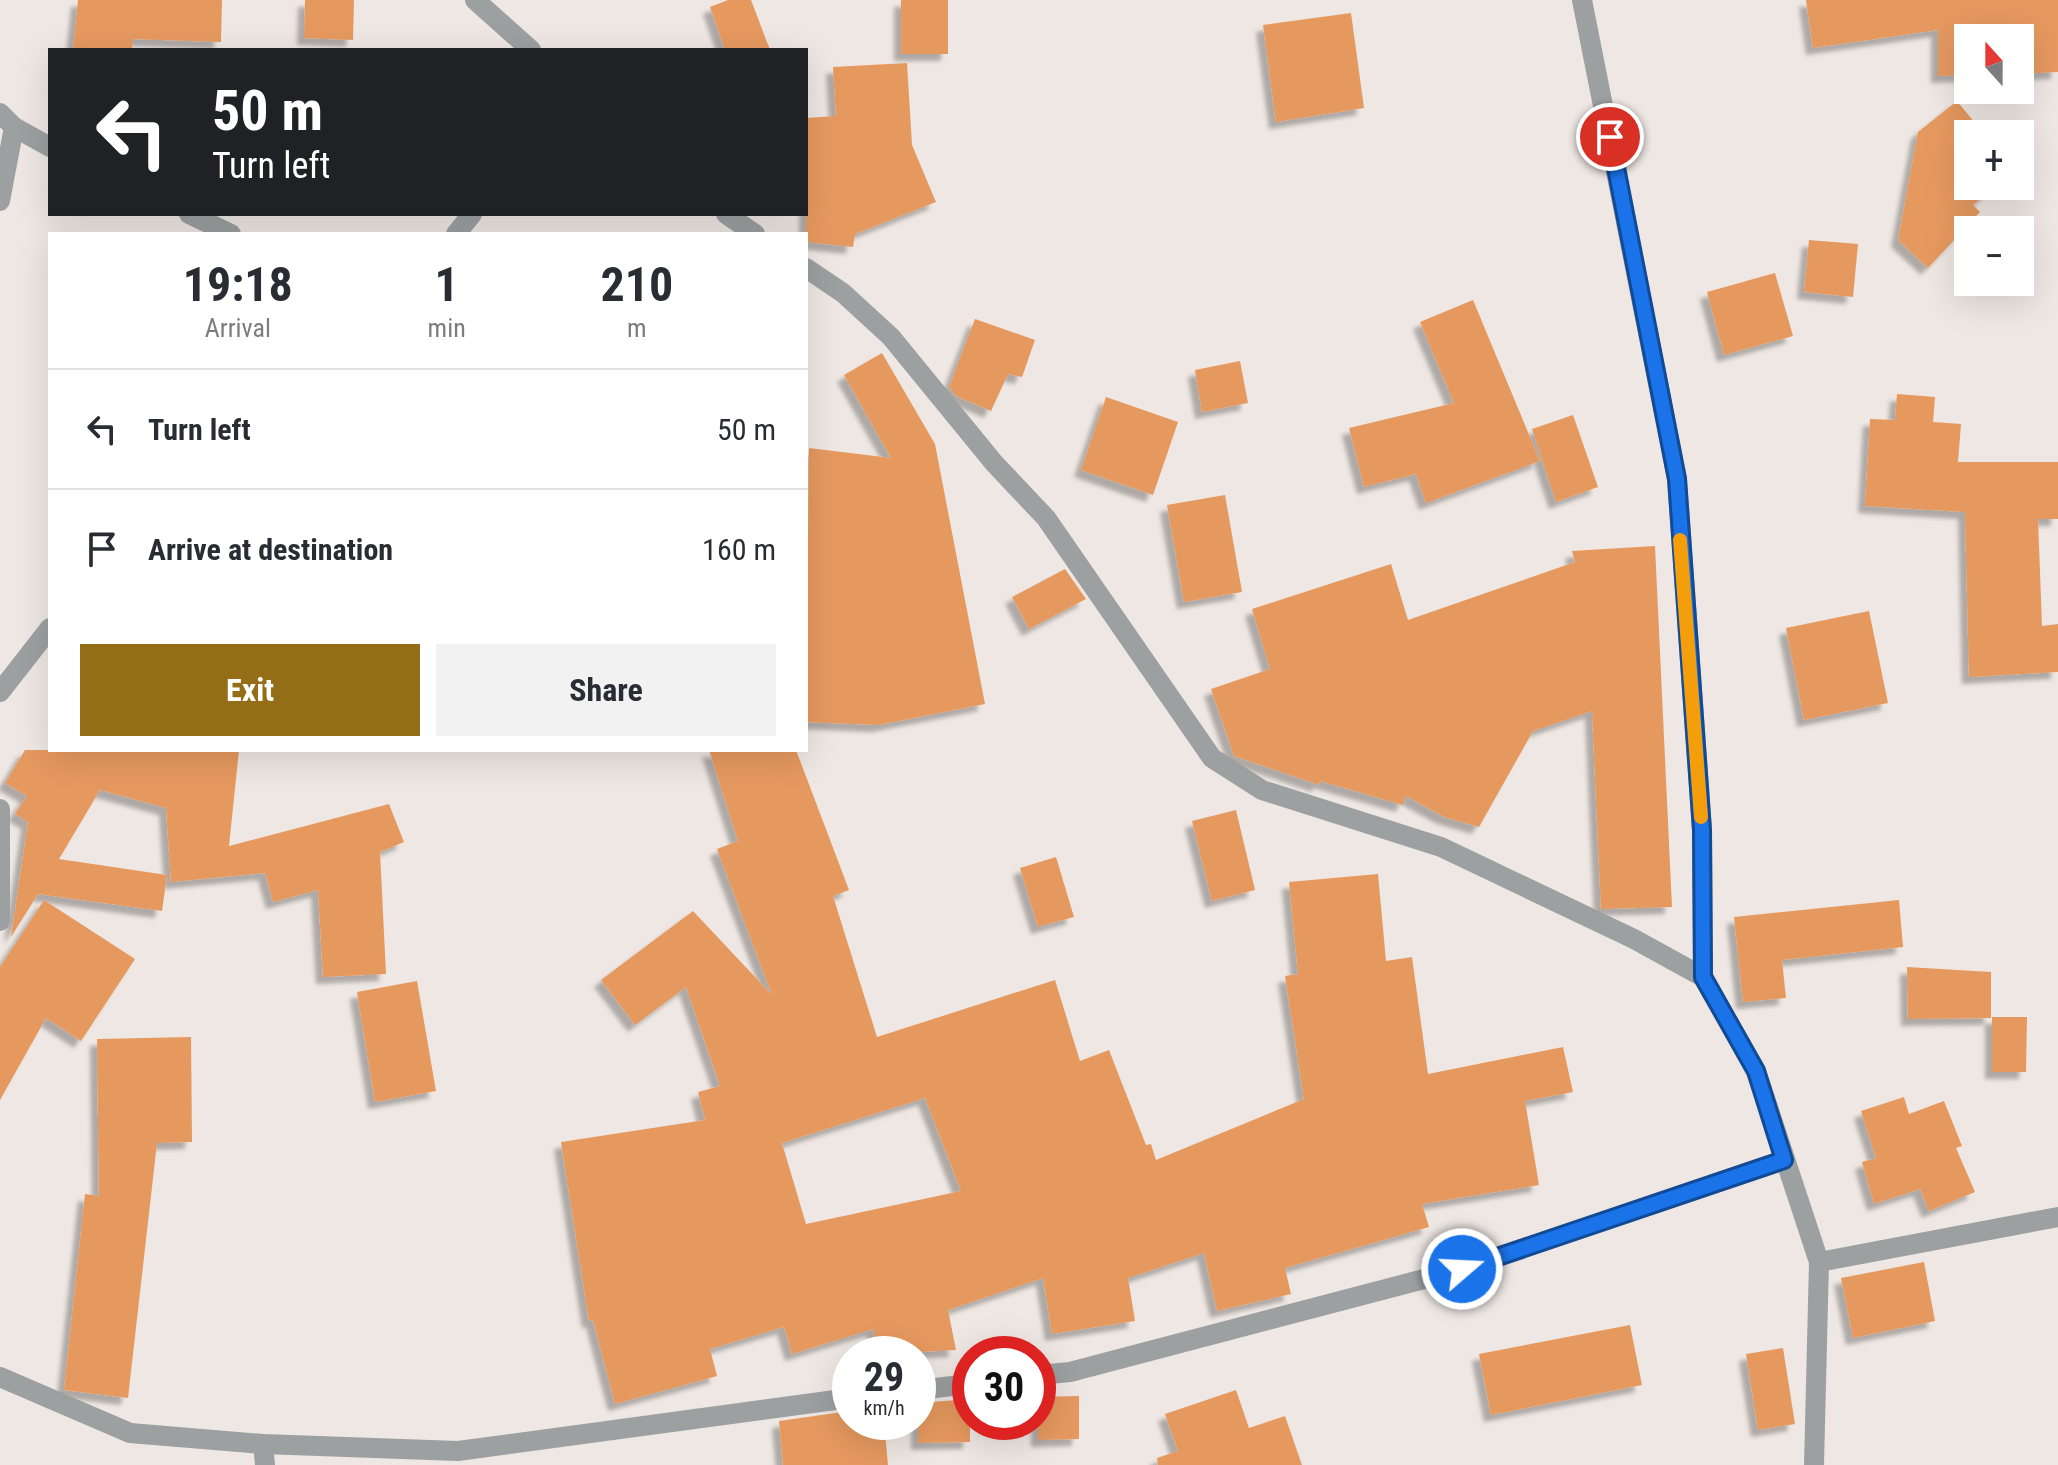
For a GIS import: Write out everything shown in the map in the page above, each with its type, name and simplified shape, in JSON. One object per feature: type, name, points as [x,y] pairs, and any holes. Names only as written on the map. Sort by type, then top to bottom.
[{"type":"street","points":[[475,0],[529,48]]},
{"type":"street","points":[[1582,0],[1677,479],[1702,830],[1703,977],[1756,1071],[1819,1262],[1814,1465]]},
{"type":"street","points":[[0,201],[7,120],[48,146]]},
{"type":"street","points":[[193,216],[227,232]]},
{"type":"street","points":[[458,232],[470,216]]},
{"type":"street","points":[[729,216],[752,232]]},
{"type":"street","points":[[808,269],[843,293],[891,337],[994,463],[1046,518],[1212,758],[1262,790],[1441,847],[1634,939],[1703,977]]},
{"type":"street","points":[[0,692],[48,631]]},
{"type":"street","points":[[0,809],[0,921]]},
{"type":"street","points":[[1056,1373],[1250,1327],[1462,1269],[1784,1160]]},
{"type":"street","points":[[1819,1262],[2058,1217]]},
{"type":"street","points":[[0,1377],[130,1433],[264,1455],[457,1458],[832,1401]]},
{"type":"building","points":[[78,0],[222,0],[221,42],[133,39],[132,48],[73,48]]},
{"type":"building","points":[[305,0],[354,0],[353,40],[304,38]]},
{"type":"building","points":[[728,0],[751,0],[769,48],[724,48],[710,7]]},
{"type":"building","points":[[901,0],[948,0],[948,54],[901,54]]},
{"type":"building","points":[[1806,0],[2058,0],[2058,72],[2034,73],[2034,24],[1954,24],[1954,75],[1938,76],[1938,30],[1813,48]]},
{"type":"building","points":[[1351,13],[1364,108],[1276,122],[1263,25]]},
{"type":"building","points":[[907,63],[912,145],[936,202],[855,234],[853,247],[808,242],[806,232],[808,118],[836,116],[833,67]]},
{"type":"building","points":[[1954,103],[1959,104],[1973,120],[1954,120],[1954,200],[1979,200],[1973,205],[1980,212],[1976,216],[1954,216],[1954,240],[1928,268],[1898,240],[1918,132]]},
{"type":"building","points":[[1809,240],[1858,244],[1853,297],[1804,292]]},
{"type":"building","points":[[1775,273],[1793,336],[1724,355],[1707,292]]},
{"type":"building","points":[[1473,300],[1540,461],[1426,503],[1416,474],[1364,487],[1349,428],[1454,403],[1420,322]]},
{"type":"building","points":[[975,319],[1035,340],[1022,377],[1008,374],[991,411],[956,396],[949,387]]},
{"type":"building","points":[[882,353],[935,444],[985,704],[879,725],[808,722],[809,448],[891,458],[844,375]]},
{"type":"building","points":[[1240,361],[1248,403],[1202,412],[1195,370]]},
{"type":"building","points":[[1897,394],[1935,397],[1933,422],[1961,424],[1958,462],[2058,462],[2058,519],[2038,519],[2042,626],[2058,624],[2058,672],[1969,677],[1965,512],[1865,506],[1870,419],[1895,420]]},
{"type":"building","points":[[1106,397],[1178,422],[1153,495],[1081,470]]},
{"type":"building","points":[[1573,415],[1598,487],[1556,502],[1532,429]]},
{"type":"building","points":[[1225,495],[1242,592],[1184,602],[1167,505]]},
{"type":"building","points":[[1655,546],[1672,907],[1601,909],[1592,711],[1533,731],[1479,827],[1444,817],[1406,796],[1403,805],[1320,781],[1319,785],[1234,756],[1211,689],[1270,669],[1252,609],[1391,564],[1408,620],[1575,562],[1572,551]]},
{"type":"building","points":[[1065,569],[1086,599],[1029,629],[1012,597]]},
{"type":"building","points":[[1869,611],[1888,703],[1804,720],[1786,628]]},
{"type":"building","points":[[25,750],[239,752],[229,846],[389,804],[404,842],[380,852],[386,974],[323,977],[318,890],[273,902],[265,873],[171,882],[166,808],[100,790],[59,859],[167,875],[162,911],[38,894],[11,937],[28,822],[15,814],[27,796],[5,783]]},
{"type":"building","points":[[710,752],[797,752],[849,890],[833,896],[877,1037],[1055,980],[1080,1061],[1109,1050],[1146,1145],[1151,1144],[1156,1160],[1304,1099],[1285,976],[1298,974],[1289,882],[1378,874],[1386,961],[1412,957],[1428,1074],[1563,1047],[1573,1092],[1525,1101],[1539,1185],[1422,1204],[1429,1227],[1285,1268],[1291,1294],[1217,1311],[1204,1253],[1128,1278],[1135,1321],[1052,1334],[1043,1278],[948,1310],[953,1336],[952,1350],[936,1351],[936,1336],[875,1336],[873,1329],[850,1336],[832,1336],[832,1342],[792,1354],[784,1327],[710,1349],[717,1376],[615,1404],[593,1320],[589,1321],[561,1142],[705,1120],[698,1092],[720,1086],[686,987],[635,1025],[601,980],[693,911],[772,995],[717,849],[738,841]],"holes":[[[925,1098],[961,1191],[806,1224],[782,1143]]]},
{"type":"building","points":[[1236,810],[1255,890],[1212,901],[1192,821]]},
{"type":"building","points":[[1056,857],[1074,917],[1038,927],[1020,868]]},
{"type":"building","points":[[44,900],[135,959],[81,1041],[46,1018],[0,1100],[0,967]]},
{"type":"building","points":[[1899,900],[1903,947],[1782,960],[1786,998],[1743,1002],[1734,917]]},
{"type":"building","points":[[1907,967],[1991,972],[1991,1018],[1908,1019]]},
{"type":"building","points":[[417,981],[436,1091],[375,1102],[357,992]]},
{"type":"building","points":[[1992,1017],[2027,1017],[2026,1072],[1992,1072]]},
{"type":"building","points":[[191,1037],[192,1142],[157,1143],[128,1398],[64,1390],[85,1194],[99,1196],[97,1039]]},
{"type":"building","points":[[1904,1097],[1909,1114],[1944,1101],[1962,1146],[1956,1148],[1975,1192],[1929,1211],[1920,1189],[1874,1204],[1862,1162],[1876,1158],[1861,1111]]},
{"type":"building","points":[[1924,1262],[1935,1321],[1853,1338],[1841,1278]]},
{"type":"building","points":[[1630,1325],[1642,1385],[1491,1415],[1479,1354]]},
{"type":"building","points":[[1783,1348],[1795,1424],[1758,1430],[1746,1354]]},
{"type":"building","points":[[1236,1390],[1249,1428],[1285,1416],[1302,1465],[1158,1465],[1157,1458],[1178,1451],[1165,1414]]},
{"type":"building","points":[[1079,1396],[1079,1439],[1056,1440],[1056,1397]]},
{"type":"building","points":[[952,1400],[952,1440],[970,1442],[918,1443],[918,1440],[936,1440],[936,1402]]},
{"type":"building","points":[[832,1414],[832,1440],[886,1440],[888,1465],[783,1465],[779,1421]]},
{"type":"slow traffic","points":[[1680,540],[1701,817]]},
{"type":"route","points":[[1462,1269],[1784,1160],[1756,1071],[1703,977],[1702,830],[1677,479],[1610,137]]}]
